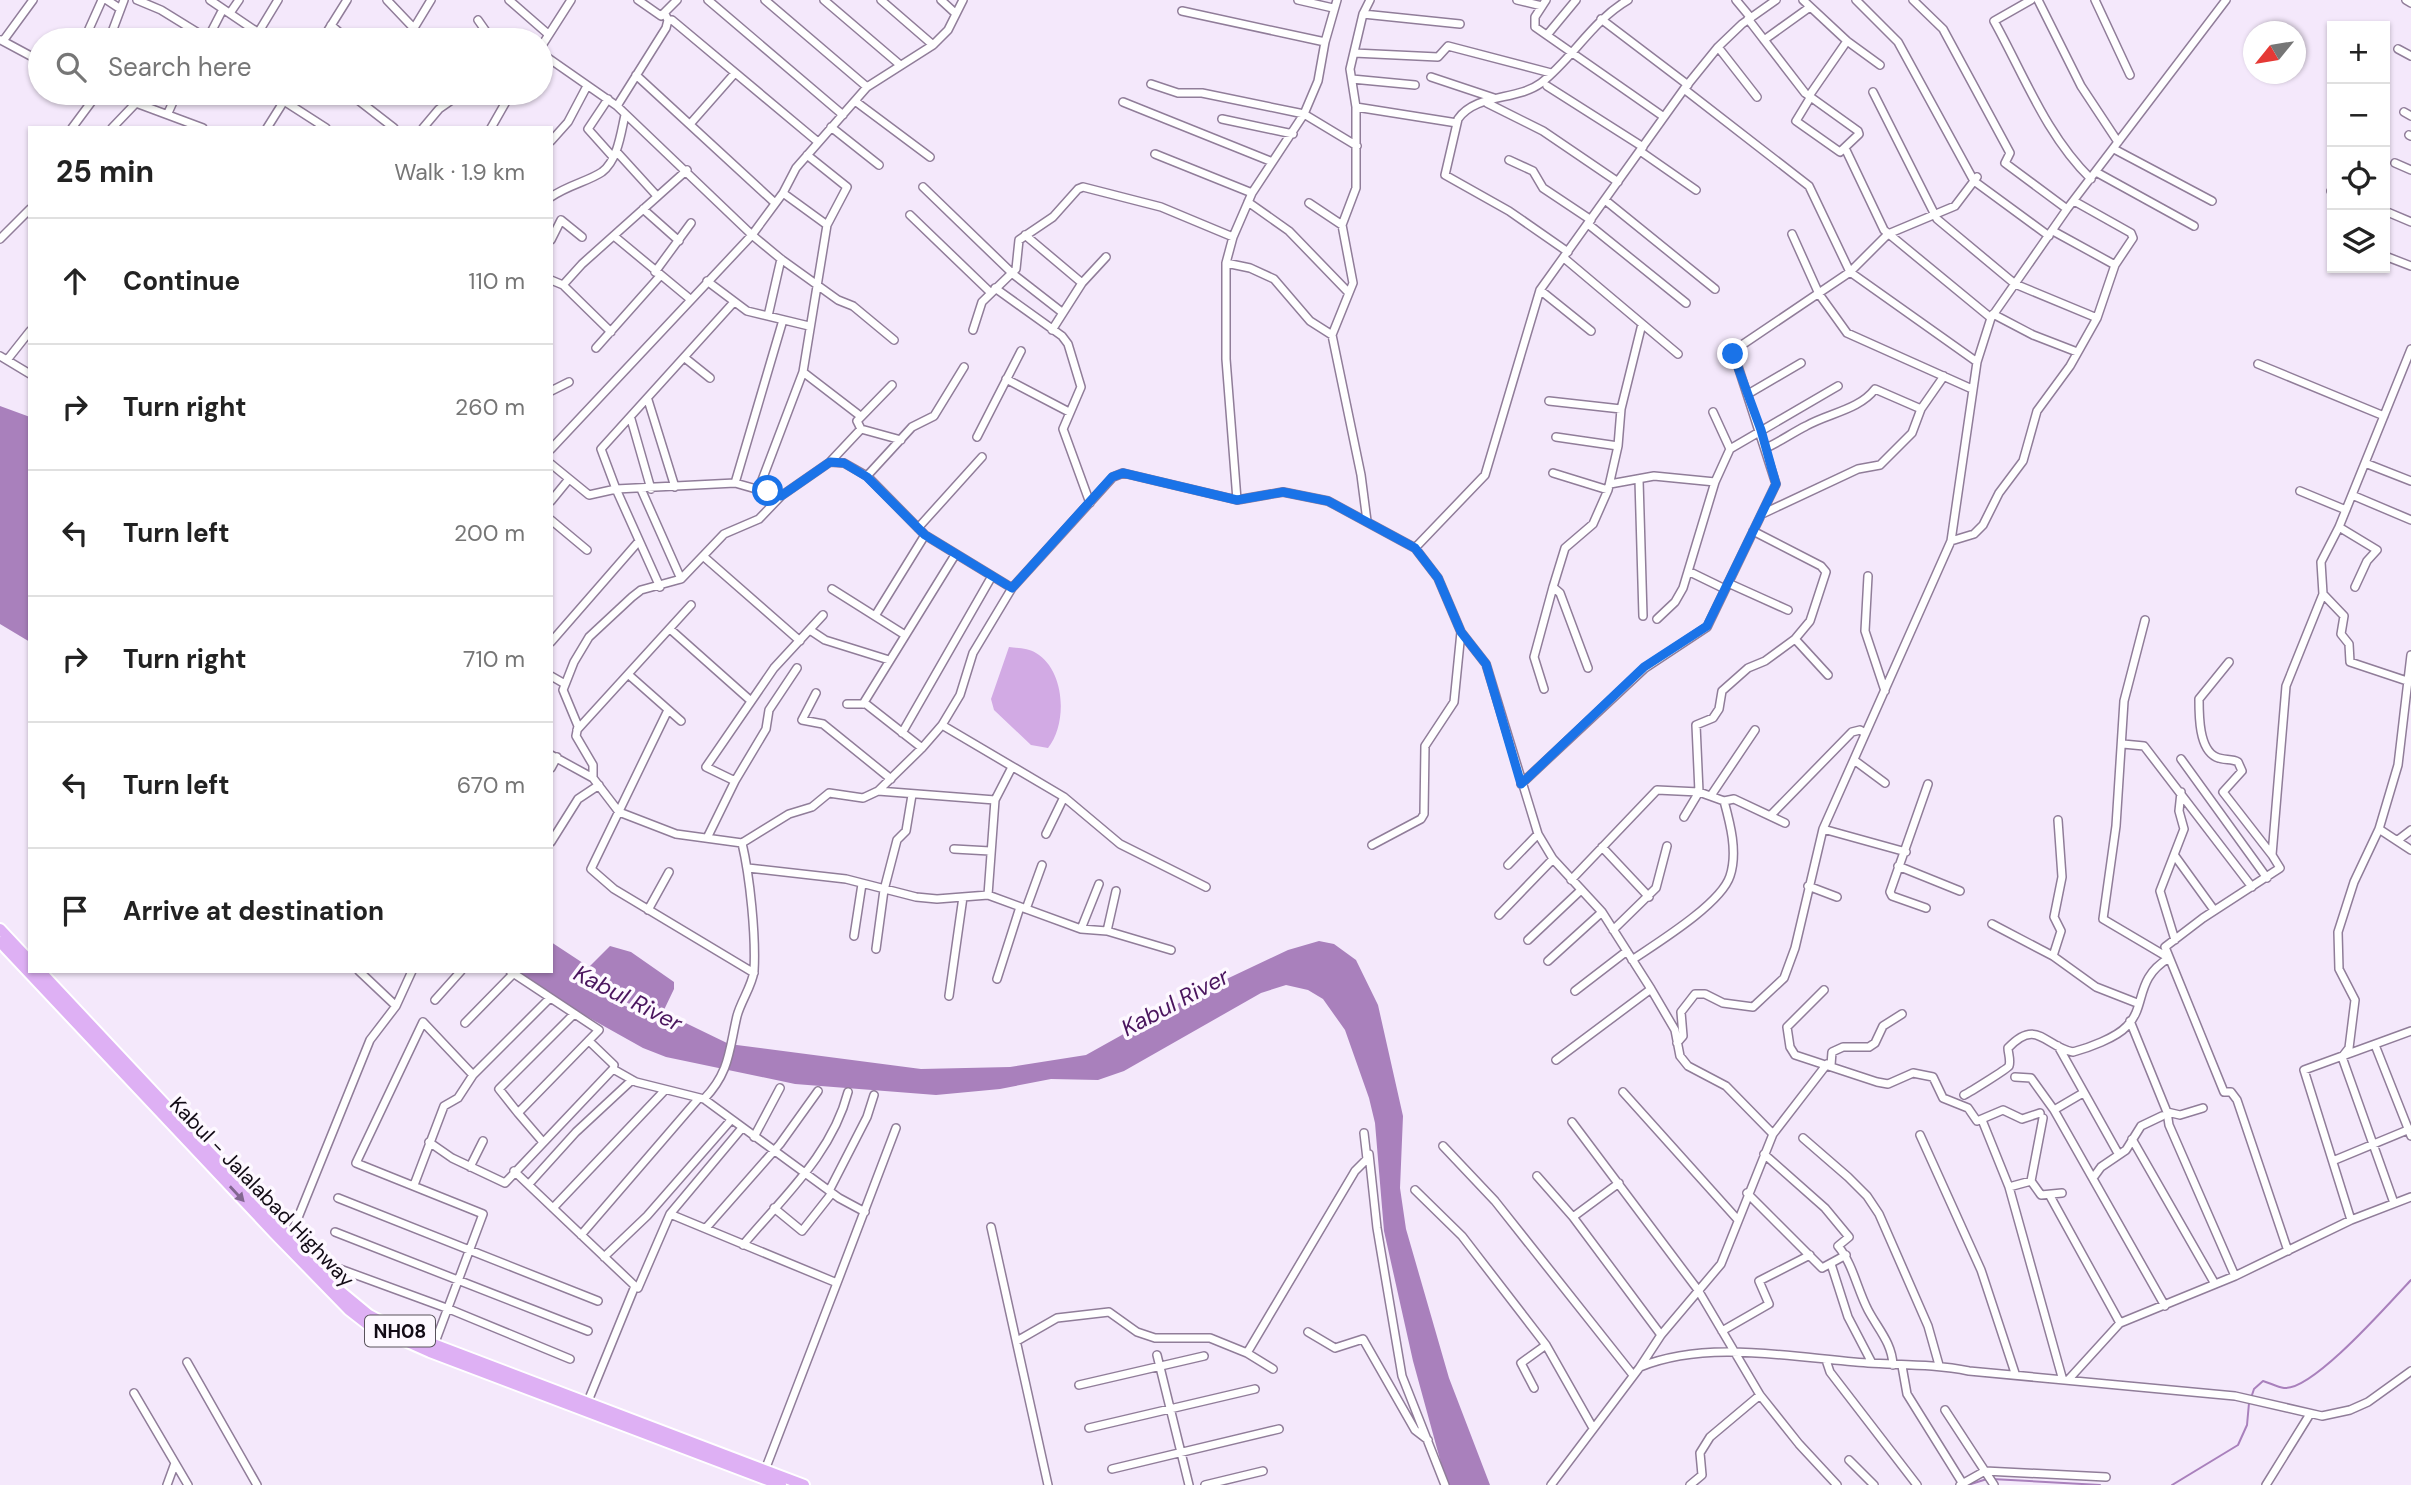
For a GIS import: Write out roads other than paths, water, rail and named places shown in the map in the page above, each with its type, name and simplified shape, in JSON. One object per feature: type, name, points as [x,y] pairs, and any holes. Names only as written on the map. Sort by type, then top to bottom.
[{"type":"highway","name":"Kabul - Jalalabad Highway","points":[[0,929],[7,945],[28,967]]},
{"type":"highway","name":"Kabul - Jalalabad Highway","points":[[7,945],[28,960]]},
{"type":"highway","name":"Kabul - Jalalabad Highway","points":[[34,973],[154,1099],[291,1235],[354,1304],[381,1322],[435,1345],[781,1485]]},
{"type":"highway","name":"Kabul - Jalalabad Highway","points":[[42,973],[80,1022]]},
{"type":"highway","name":"Kabul - Jalalabad Highway","points":[[154,1099],[275,1234],[349,1310],[367,1324],[430,1352],[804,1485]]},
{"type":"street","points":[[28,54],[2,40],[33,0]]},
{"type":"street","points":[[90,28],[105,0],[119,8]]},
{"type":"street","points":[[113,28],[124,0]]},
{"type":"street","points":[[137,0],[161,9],[190,28]]},
{"type":"street","points":[[210,0],[251,28]]},
{"type":"street","points":[[215,28],[226,11],[239,0]]},
{"type":"street","points":[[261,28],[278,0]]},
{"type":"street","points":[[329,28],[347,0]]},
{"type":"street","points":[[388,0],[414,28],[431,0]]},
{"type":"street","points":[[509,0],[541,28]]},
{"type":"street","points":[[552,28],[571,0]]},
{"type":"street","points":[[638,0],[656,16],[672,20],[818,142]]},
{"type":"street","points":[[617,106],[677,0]]},
{"type":"street","points":[[708,0],[843,115]]},
{"type":"street","points":[[765,0],[867,87]]},
{"type":"street","points":[[824,0],[899,64]]},
{"type":"street","points":[[881,0],[933,45]]},
{"type":"street","points":[[941,0],[954,12]]},
{"type":"street","points":[[553,447],[752,235],[783,193],[796,168],[867,87],[899,64],[933,45],[948,30],[954,12],[963,0]]},
{"type":"street","points":[[1237,500],[1226,359],[1226,263],[1233,237],[1252,193],[1270,162],[1293,134],[1318,80],[1335,4],[1298,0]]},
{"type":"street","points":[[1367,521],[1361,475],[1332,335],[1353,283],[1342,225],[1356,188],[1356,107],[1350,69],[1363,14],[1370,0]]},
{"type":"street","points":[[1517,0],[1544,3],[1533,23],[1664,117]]},
{"type":"street","points":[[1547,35],[1576,0]]},
{"type":"street","points":[[1628,0],[1601,19],[1541,83],[1519,94],[1491,100],[1463,111],[1457,123],[1445,175],[1509,211],[1566,255],[1678,354]]},
{"type":"street","points":[[1736,0],[1810,97],[1858,131],[1859,134],[1837,152],[1796,121],[1810,97],[1847,41]]},
{"type":"street","points":[[1415,548],[1485,475],[1540,290],[1664,117],[1718,47],[1749,19],[1776,0]]},
{"type":"street","points":[[1802,0],[1847,41],[1880,65]]},
{"type":"street","points":[[1856,0],[1898,42],[1975,179],[2051,233],[2115,265]]},
{"type":"street","points":[[1913,0],[1943,29],[2010,153],[2005,163],[2067,209]]},
{"type":"street","points":[[2031,0],[1994,22],[2046,123],[2093,175],[2194,226]]},
{"type":"street","points":[[2038,0],[2081,86],[2116,146],[2212,201]]},
{"type":"street","points":[[2095,0],[2130,75]]},
{"type":"street","points":[[1677,1043],[1684,1028],[1681,1012],[1695,993],[1705,994],[1723,1003],[1753,1007],[1784,978],[1796,948],[1808,886],[1823,830],[1951,541],[1972,389],[1977,362],[1992,316],[2067,209],[2226,0]]},
{"type":"street","points":[[2406,0],[2411,3]]},
{"type":"street","points":[[1764,40],[1810,7]]},
{"type":"street","points":[[1182,11],[1325,42]]},
{"type":"street","points":[[1363,14],[1460,24]]},
{"type":"street","points":[[1601,19],[1809,186],[1850,272],[1977,362]]},
{"type":"street","points":[[478,20],[484,28]]},
{"type":"street","points":[[331,25],[334,28]]},
{"type":"street","points":[[1354,53],[1438,57],[1448,46],[1551,73]]},
{"type":"street","points":[[1718,47],[1757,97]]},
{"type":"street","points":[[2399,49],[2411,56]]},
{"type":"street","points":[[553,62],[617,106],[752,235],[781,259],[838,300],[853,306],[894,340]]},
{"type":"street","points":[[691,122],[735,73]]},
{"type":"street","points":[[636,75],[691,122],[775,203]]},
{"type":"street","points":[[1432,78],[1491,100],[1543,131],[1618,182]]},
{"type":"street","points":[[1352,79],[1415,85]]},
{"type":"street","points":[[1151,84],[1178,93],[1202,93],[1304,114],[1357,146]]},
{"type":"street","points":[[553,139],[568,122],[586,86]]},
{"type":"street","points":[[1547,86],[1641,149],[1696,190]]},
{"type":"street","points":[[1873,92],[1937,219],[2015,284],[2097,318]]},
{"type":"street","points":[[608,99],[588,129],[657,196]]},
{"type":"street","points":[[855,101],[930,157]]},
{"type":"street","points":[[1123,102],[1270,162]]},
{"type":"street","points":[[73,126],[89,105]]},
{"type":"street","points":[[114,126],[138,105],[169,113],[185,125]]},
{"type":"street","points":[[169,113],[172,105]]},
{"type":"street","points":[[268,126],[281,105]]},
{"type":"street","points":[[292,105],[323,126]]},
{"type":"street","points":[[364,105],[391,126]]},
{"type":"street","points":[[425,126],[445,105]]},
{"type":"street","points":[[492,126],[504,105]]},
{"type":"street","points":[[1356,107],[1457,123]]},
{"type":"street","points":[[553,196],[577,181],[605,170],[614,154],[625,114]]},
{"type":"street","points":[[1222,119],[1293,134]]},
{"type":"street","points":[[831,127],[879,165]]},
{"type":"street","points":[[1845,148],[1888,234],[1992,316],[2077,352]]},
{"type":"street","points":[[759,488],[803,372],[827,225],[847,187],[807,155]]},
{"type":"street","points":[[1155,155],[1252,193]]},
{"type":"street","points":[[1509,160],[1533,171],[1543,188],[1589,222],[1686,303]]},
{"type":"street","points":[[2395,163],[2411,170]]},
{"type":"street","points":[[563,285],[687,170]]},
{"type":"street","points":[[1521,784],[1644,667],[1707,626],[1776,484],[1761,430],[1733,351],[1850,272],[1888,234],[1955,206],[1975,179]]},
{"type":"street","points":[[923,187],[1013,274],[1063,313]]},
{"type":"street","points":[[973,330],[982,302],[992,290],[1013,274],[1017,245],[1025,235],[1053,217],[1078,189],[1083,187],[1161,206],[1233,237]]},
{"type":"street","points":[[783,193],[827,225]]},
{"type":"street","points":[[1605,200],[1714,289]]},
{"type":"street","points":[[1951,541],[1974,534],[1983,525],[1999,493],[2023,461],[2037,411],[2097,318],[2115,265],[2134,236],[2074,201]]},
{"type":"street","points":[[1248,202],[1289,231],[1348,292]]},
{"type":"street","points":[[1310,203],[1342,225]]},
{"type":"street","points":[[643,209],[678,241]]},
{"type":"street","points":[[0,239],[28,211]]},
{"type":"street","points":[[2390,213],[2411,222]]},
{"type":"street","points":[[910,215],[992,290],[1069,344],[1081,383],[1063,429],[1090,503]]},
{"type":"street","points":[[553,236],[560,220],[583,236]]},
{"type":"street","points":[[596,348],[658,274],[691,223]]},
{"type":"street","points":[[1792,234],[1819,294],[1847,333],[1972,389]]},
{"type":"street","points":[[1025,235],[1082,283]]},
{"type":"street","points":[[614,236],[690,299]]},
{"type":"street","points":[[1052,330],[1082,283],[1106,257]]},
{"type":"street","points":[[2390,258],[2411,267]]},
{"type":"street","points":[[768,316],[781,259]]},
{"type":"street","points":[[1226,263],[1250,268],[1274,279],[1310,321],[1332,335]]},
{"type":"street","points":[[707,281],[747,311],[809,326]]},
{"type":"street","points":[[553,282],[563,285],[611,332]]},
{"type":"street","points":[[1540,290],[1591,331]]},
{"type":"street","points":[[660,587],[615,489],[601,449],[631,419],[734,302]]},
{"type":"street","points":[[736,483],[783,320]]},
{"type":"street","points":[[1545,689],[1534,657],[1565,548],[1593,524],[1609,487],[1618,446],[1621,409],[1642,324]]},
{"type":"street","points":[[28,333],[3,358],[28,373]]},
{"type":"street","points":[[2272,855],[2286,686],[2323,594],[2321,562],[2353,495],[2411,349]]},
{"type":"street","points":[[977,437],[1021,351]]},
{"type":"street","points":[[685,358],[710,378]]},
{"type":"street","points":[[1748,394],[1801,363]]},
{"type":"street","points":[[2258,364],[2384,416]]},
{"type":"street","points":[[867,477],[912,427],[934,416],[964,367]]},
{"type":"street","points":[[803,372],[859,415]]},
{"type":"street","points":[[1761,515],[1858,469],[1880,466],[1912,433],[1921,409],[1944,376]]},
{"type":"street","points":[[1006,379],[1069,412]]},
{"type":"street","points":[[553,390],[569,382]]},
{"type":"street","points":[[892,385],[859,415],[856,421],[861,429],[901,440]]},
{"type":"street","points":[[1657,619],[1675,602],[1690,572],[1692,554],[1715,482],[1730,449],[1838,386]]},
{"type":"street","points":[[1766,447],[1791,436],[1804,426],[1865,400],[1875,389],[1921,409]]},
{"type":"street","points":[[648,400],[675,487]]},
{"type":"street","points":[[1549,401],[1621,409]]},
{"type":"street","points":[[1713,412],[1730,449]]},
{"type":"street","points":[[631,419],[651,489]]},
{"type":"street","points":[[593,778],[593,765],[564,697],[565,684],[589,637],[641,590],[660,587],[681,579],[724,534],[759,519],[781,496],[830,462],[861,429]]},
{"type":"street","points":[[1556,437],[1618,446]]},
{"type":"street","points":[[918,528],[982,457]]},
{"type":"street","points":[[830,462],[844,463],[867,477],[925,535],[1012,588]]},
{"type":"street","points":[[2365,463],[2411,481]]},
{"type":"street","points":[[553,466],[589,495],[615,489],[736,483],[781,496]]},
{"type":"street","points":[[554,756],[593,778],[619,812],[676,834],[708,836],[742,843],[789,814],[812,807],[829,793],[863,798],[878,791],[891,779],[942,725],[960,695],[973,653],[1012,588],[1112,477],[1123,473],[1237,500],[1283,492],[1328,501],[1415,548],[1438,578],[1461,632],[1486,664],[1538,834],[1553,859],[1602,912],[1675,1030],[1680,1056],[1688,1066],[1726,1086],[1773,1133]]},
{"type":"street","points":[[1553,473],[1609,487],[1654,477],[1715,482]]},
{"type":"street","points":[[553,499],[569,480]]},
{"type":"street","points":[[1639,480],[1643,616]]},
{"type":"street","points":[[641,489],[681,579]]},
{"type":"street","points":[[2301,491],[2346,510]]},
{"type":"street","points":[[2353,495],[2411,520]]},
{"type":"street","points":[[553,522],[587,550]]},
{"type":"street","points":[[2339,527],[2377,550],[2367,561],[2355,587]]},
{"type":"street","points":[[1685,817],[1699,792],[1696,725],[1713,718],[1719,709],[1722,691],[1748,668],[1765,661],[1795,639],[1810,621],[1826,572],[1825,568],[1753,531]]},
{"type":"street","points":[[875,616],[925,535]]},
{"type":"street","points":[[553,640],[639,541]]},
{"type":"street","points":[[863,704],[955,555]]},
{"type":"street","points":[[703,556],[800,641]]},
{"type":"street","points":[[1690,572],[1788,610]]},
{"type":"street","points":[[902,733],[992,576]]},
{"type":"street","points":[[1868,576],[1865,631],[1885,691]]},
{"type":"street","points":[[1553,587],[1560,593],[1588,668]]},
{"type":"street","points":[[832,589],[905,635]]},
{"type":"street","points":[[2323,594],[2344,616],[2341,634],[2349,644],[2350,662],[2409,682]]},
{"type":"street","points":[[576,730],[691,605]]},
{"type":"street","points":[[735,781],[706,767],[792,645],[800,641],[823,615]]},
{"type":"street","points":[[2145,620],[2124,701],[2123,744],[2111,873],[2103,919],[2169,958]]},
{"type":"street","points":[[670,629],[751,701]]},
{"type":"street","points":[[810,630],[825,640],[889,660]]},
{"type":"street","points":[[1372,845],[1420,819],[1424,814],[1425,746],[1454,702],[1461,632]]},
{"type":"street","points":[[1795,639],[1828,675]]},
{"type":"street","points":[[2342,1057],[2349,1048],[2356,1000],[2339,970],[2338,932],[2354,882],[2379,829],[2398,765],[2411,656]]},
{"type":"street","points":[[2229,662],[2199,699],[2199,720],[2206,747],[2214,757],[2238,762],[2242,771],[2223,792],[2280,868],[2214,910],[2165,947],[2224,1091],[2231,1092],[2237,1100],[2288,1251]]},
{"type":"street","points":[[708,836],[735,781],[766,729],[769,710],[797,668]]},
{"type":"street","points":[[629,675],[681,721]]},
{"type":"street","points":[[553,677],[565,684]]},
{"type":"street","points":[[816,693],[803,720],[823,724],[891,779]]},
{"type":"street","points":[[847,704],[863,704],[922,748]]},
{"type":"street","points":[[668,710],[591,869],[614,890],[754,973]]},
{"type":"street","points":[[942,725],[1064,797],[1120,844],[1206,887]]},
{"type":"street","points":[[1712,794],[1755,730]]},
{"type":"street","points":[[1771,815],[1852,732],[1860,730],[1866,733]]},
{"type":"street","points":[[2123,744],[2144,746],[2252,887]]},
{"type":"street","points":[[2181,759],[2267,878]]},
{"type":"street","points":[[1854,760],[1885,783]]},
{"type":"street","points":[[988,895],[995,800],[1012,767]]},
{"type":"street","points":[[1926,908],[1891,895],[1898,866],[1906,852],[1928,784]]},
{"type":"street","points":[[553,839],[578,799],[599,785]]},
{"type":"street","points":[[1571,880],[1657,790],[1712,794],[1724,801],[1732,825],[1730,876],[1711,902],[1632,960]]},
{"type":"street","points":[[878,791],[995,800]]},
{"type":"street","points":[[2175,940],[2161,891],[2184,829],[2179,811],[2181,792]]},
{"type":"street","points":[[876,949],[884,890],[897,840],[906,831],[912,795]]},
{"type":"street","points":[[1046,834],[1064,797]]},
{"type":"street","points":[[1724,801],[1734,799],[1785,823]]},
{"type":"street","points":[[2053,956],[2061,931],[2054,917],[2062,877],[2058,820]]},
{"type":"street","points":[[2379,829],[2411,850]]},
{"type":"street","points":[[1823,830],[1906,852]]},
{"type":"street","points":[[2398,840],[2411,830]]},
{"type":"street","points":[[1508,865],[1538,834]]},
{"type":"street","points":[[581,1235],[702,1098],[718,1084],[724,1073],[734,1041],[737,1016],[754,973],[748,868],[742,843]]},
{"type":"street","points":[[1613,930],[1656,888],[1667,846]]},
{"type":"street","points":[[1602,847],[1649,897]]},
{"type":"street","points":[[954,849],[990,851]]},
{"type":"street","points":[[2175,856],[2214,910]]},
{"type":"street","points":[[1499,915],[1553,859]]},
{"type":"street","points":[[997,979],[1042,865]]},
{"type":"street","points":[[1898,866],[1960,891]]},
{"type":"street","points":[[748,868],[790,870],[926,898],[988,895],[1081,929],[1107,931],[1171,950]]},
{"type":"street","points":[[648,909],[668,872]]},
{"type":"street","points":[[854,936],[862,884]]},
{"type":"street","points":[[1081,929],[1099,884]]},
{"type":"street","points":[[1808,886],[1837,898]]},
{"type":"street","points":[[1528,940],[1580,890]]},
{"type":"street","points":[[1107,931],[1116,891]]},
{"type":"street","points":[[949,996],[963,897]]},
{"type":"street","points":[[1548,961],[1602,912]]},
{"type":"street","points":[[1992,924],[2053,956],[2096,987],[2137,1003]]},
{"type":"street","points":[[1575,991],[1627,951]]},
{"type":"street","points":[[1964,1095],[1990,1076],[2005,1070],[2009,1064],[2008,1048],[2016,1040],[2037,1033],[2066,1051],[2079,1051],[2121,1031],[2130,1021],[2152,971],[2169,958]]},
{"type":"street","points":[[361,973],[396,1006]]},
{"type":"street","points":[[291,1235],[370,1040],[396,1006],[411,973]]},
{"type":"street","points":[[435,1000],[459,973]]},
{"type":"street","points":[[465,1023],[511,973]]},
{"type":"street","points":[[513,973],[599,1030],[519,1114]]},
{"type":"street","points":[[1556,1060],[1651,989]]},
{"type":"street","points":[[1824,990],[1787,1027],[1786,1035],[1795,1055],[1829,1065],[1852,1076],[1888,1084],[1913,1073],[1933,1077],[1948,1102],[1964,1106],[1973,1118],[1982,1120],[2003,1110],[2022,1119],[2042,1115],[2031,1181],[2037,1192],[2050,1196],[2062,1193]]},
{"type":"street","points":[[414,1185],[444,1106],[458,1098],[473,1075],[550,998]]},
{"type":"street","points":[[542,1141],[499,1089],[573,1014]]},
{"type":"street","points":[[1550,1485],[1640,1367],[1661,1335],[1721,1264],[1773,1133],[1829,1065],[1832,1052],[1843,1047],[1862,1048],[1875,1043],[1883,1026],[1902,1014]]},
{"type":"street","points":[[2130,1021],[2169,1125],[2235,1276]]},
{"type":"street","points":[[435,1345],[483,1214],[356,1163],[423,1022],[473,1075]]},
{"type":"street","points":[[2351,1220],[2335,1160],[2304,1070],[2411,1031]]},
{"type":"street","points":[[429,1142],[470,1167],[506,1183],[542,1141],[613,1069],[614,1065],[589,1041]]},
{"type":"street","points":[[2058,1045],[2119,1156]]},
{"type":"street","points":[[2335,1160],[2410,1132],[2375,1045]]},
{"type":"street","points":[[2342,1057],[2394,1203]]},
{"type":"street","points":[[613,1069],[632,1080],[702,1098],[830,1192],[865,1212]]},
{"type":"street","points":[[2015,1077],[2031,1078],[2054,1110],[2165,1306]]},
{"type":"street","points":[[529,1184],[576,1132],[632,1080]]},
{"type":"street","points":[[754,1137],[780,1088]]},
{"type":"street","points":[[553,1208],[665,1090]]},
{"type":"street","points":[[706,1228],[774,1151],[818,1091]]},
{"type":"street","points":[[743,1245],[805,1174],[832,1136],[848,1092]]},
{"type":"street","points":[[1623,1092],[1738,1220]]},
{"type":"street","points":[[2054,1110],[2083,1093]]},
{"type":"street","points":[[774,1208],[802,1231],[830,1192],[867,1117],[874,1095]]},
{"type":"street","points":[[2093,1178],[2101,1167],[2119,1156],[2141,1126],[2165,1114],[2180,1115],[2203,1108]]},
{"type":"street","points":[[604,1257],[647,1216],[731,1120]]},
{"type":"street","points":[[1982,1120],[2009,1187],[2065,1378]]},
{"type":"street","points":[[1573,1122],[1698,1290],[1760,1395],[1799,1444],[1838,1485]]},
{"type":"street","points":[[514,1171],[638,1288],[670,1214],[742,1128]]},
{"type":"street","points":[[765,1470],[896,1128]]},
{"type":"street","points":[[1364,1133],[1402,1376],[1445,1485]]},
{"type":"street","points":[[1920,1135],[1981,1269],[2015,1373]]},
{"type":"street","points":[[1804,1138],[1867,1196],[1879,1214],[1928,1326],[1939,1365]]},
{"type":"street","points":[[2132,1139],[2216,1284]]},
{"type":"street","points":[[470,1167],[483,1141]]},
{"type":"street","points":[[1443,1146],[1495,1200],[1633,1375]]},
{"type":"street","points":[[1247,1353],[1368,1154]]},
{"type":"street","points":[[1764,1154],[1825,1208],[1849,1237],[1838,1245],[1846,1255],[1867,1309],[1889,1345],[1893,1365]]},
{"type":"street","points":[[1537,1176],[1573,1217],[1661,1335]]},
{"type":"street","points":[[2009,1187],[2031,1181]]},
{"type":"street","points":[[1573,1217],[1619,1183]]},
{"type":"street","points":[[1415,1190],[1453,1226],[1546,1345],[1593,1428]]},
{"type":"street","points":[[1748,1193],[1822,1268],[1846,1255]]},
{"type":"street","points":[[2050,1196],[2119,1322]]},
{"type":"street","points":[[2065,1378],[2119,1322],[2165,1306],[2235,1276],[2351,1220],[2411,1197]]},
{"type":"street","points":[[338,1198],[470,1248],[598,1301]]},
{"type":"street","points":[[670,1214],[837,1283]]},
{"type":"street","points":[[991,1227],[1048,1485]]},
{"type":"street","points":[[335,1232],[588,1331]]},
{"type":"street","points":[[1723,1331],[1769,1304],[1759,1281],[1810,1255]]},
{"type":"street","points":[[1831,1264],[1848,1317],[1872,1363]]},
{"type":"street","points":[[340,1269],[449,1309],[570,1359]]},
{"type":"street","points":[[586,1406],[635,1286]]},
{"type":"street","points":[[1017,1340],[1057,1318],[1109,1312],[1137,1332],[1155,1338],[1210,1338],[1247,1353],[1273,1369]]},
{"type":"street","points":[[1308,1332],[1335,1348],[1363,1339],[1415,1430],[1419,1436],[1428,1440]]},
{"type":"street","points":[[1534,1388],[1521,1363],[1546,1345]]},
{"type":"street","points":[[1640,1367],[1662,1358],[1736,1353],[1902,1366],[1939,1365],[1969,1371],[2015,1373],[2235,1396],[2310,1415],[2350,1410],[2368,1402],[2411,1371]]},
{"type":"street","points":[[1157,1355],[1189,1485]]},
{"type":"street","points":[[1079,1385],[1204,1356]]},
{"type":"street","points":[[1826,1360],[1830,1372],[1917,1485]]},
{"type":"street","points":[[187,1362],[257,1485]]},
{"type":"street","points":[[1902,1366],[1908,1394],[1962,1484],[1990,1477],[2090,1481],[2106,1477]]},
{"type":"street","points":[[1089,1428],[1255,1389]]},
{"type":"street","points":[[134,1393],[188,1485]]},
{"type":"street","points":[[1690,1485],[1702,1475],[1700,1453],[1710,1437],[1760,1395]]},
{"type":"street","points":[[1945,1410],[1990,1477]]},
{"type":"street","points":[[2266,1485],[2310,1415]]},
{"type":"street","points":[[1112,1469],[1279,1429]]},
{"type":"street","points":[[1849,1460],[1874,1485]]},
{"type":"street","points":[[167,1485],[175,1463]]},
{"type":"street","points":[[1205,1485],[1263,1471]]},
{"type":"water","points":[[0,406],[28,416],[28,641],[0,624]]},
{"type":"water","name":"Kabul River","points":[[1319,941],[1334,944],[1356,960],[1378,1005],[1403,1116],[1400,1188],[1406,1229],[1449,1378],[1490,1485],[1447,1485],[1413,1361],[1384,1231],[1375,1123],[1369,1098],[1345,1030],[1323,999],[1308,990],[1286,985],[1261,993],[1124,1071],[1098,1080],[1051,1079],[1000,1089],[936,1095],[795,1084],[666,1057],[643,1048],[568,1006],[520,973],[553,973],[553,943],[589,967],[610,946],[631,952],[674,982],[674,989],[663,1012],[729,1044],[921,1069],[1010,1067],[1086,1055],[1197,993],[1288,950]],"holes":[[[590,972],[619,998],[649,1015],[617,1003],[589,976]]]},
{"type":"waterway","points":[[2251,1398],[2254,1389],[2263,1381],[2284,1388],[2297,1385],[2313,1375],[2351,1343],[2411,1280]]},
{"type":"waterway","points":[[2172,1485],[2238,1445],[2247,1425],[2249,1403]]},
{"type":"waterway","points":[[1968,1485],[1987,1479]]},
{"type":"waterway","points":[[1992,1479],[2100,1485]]}]
